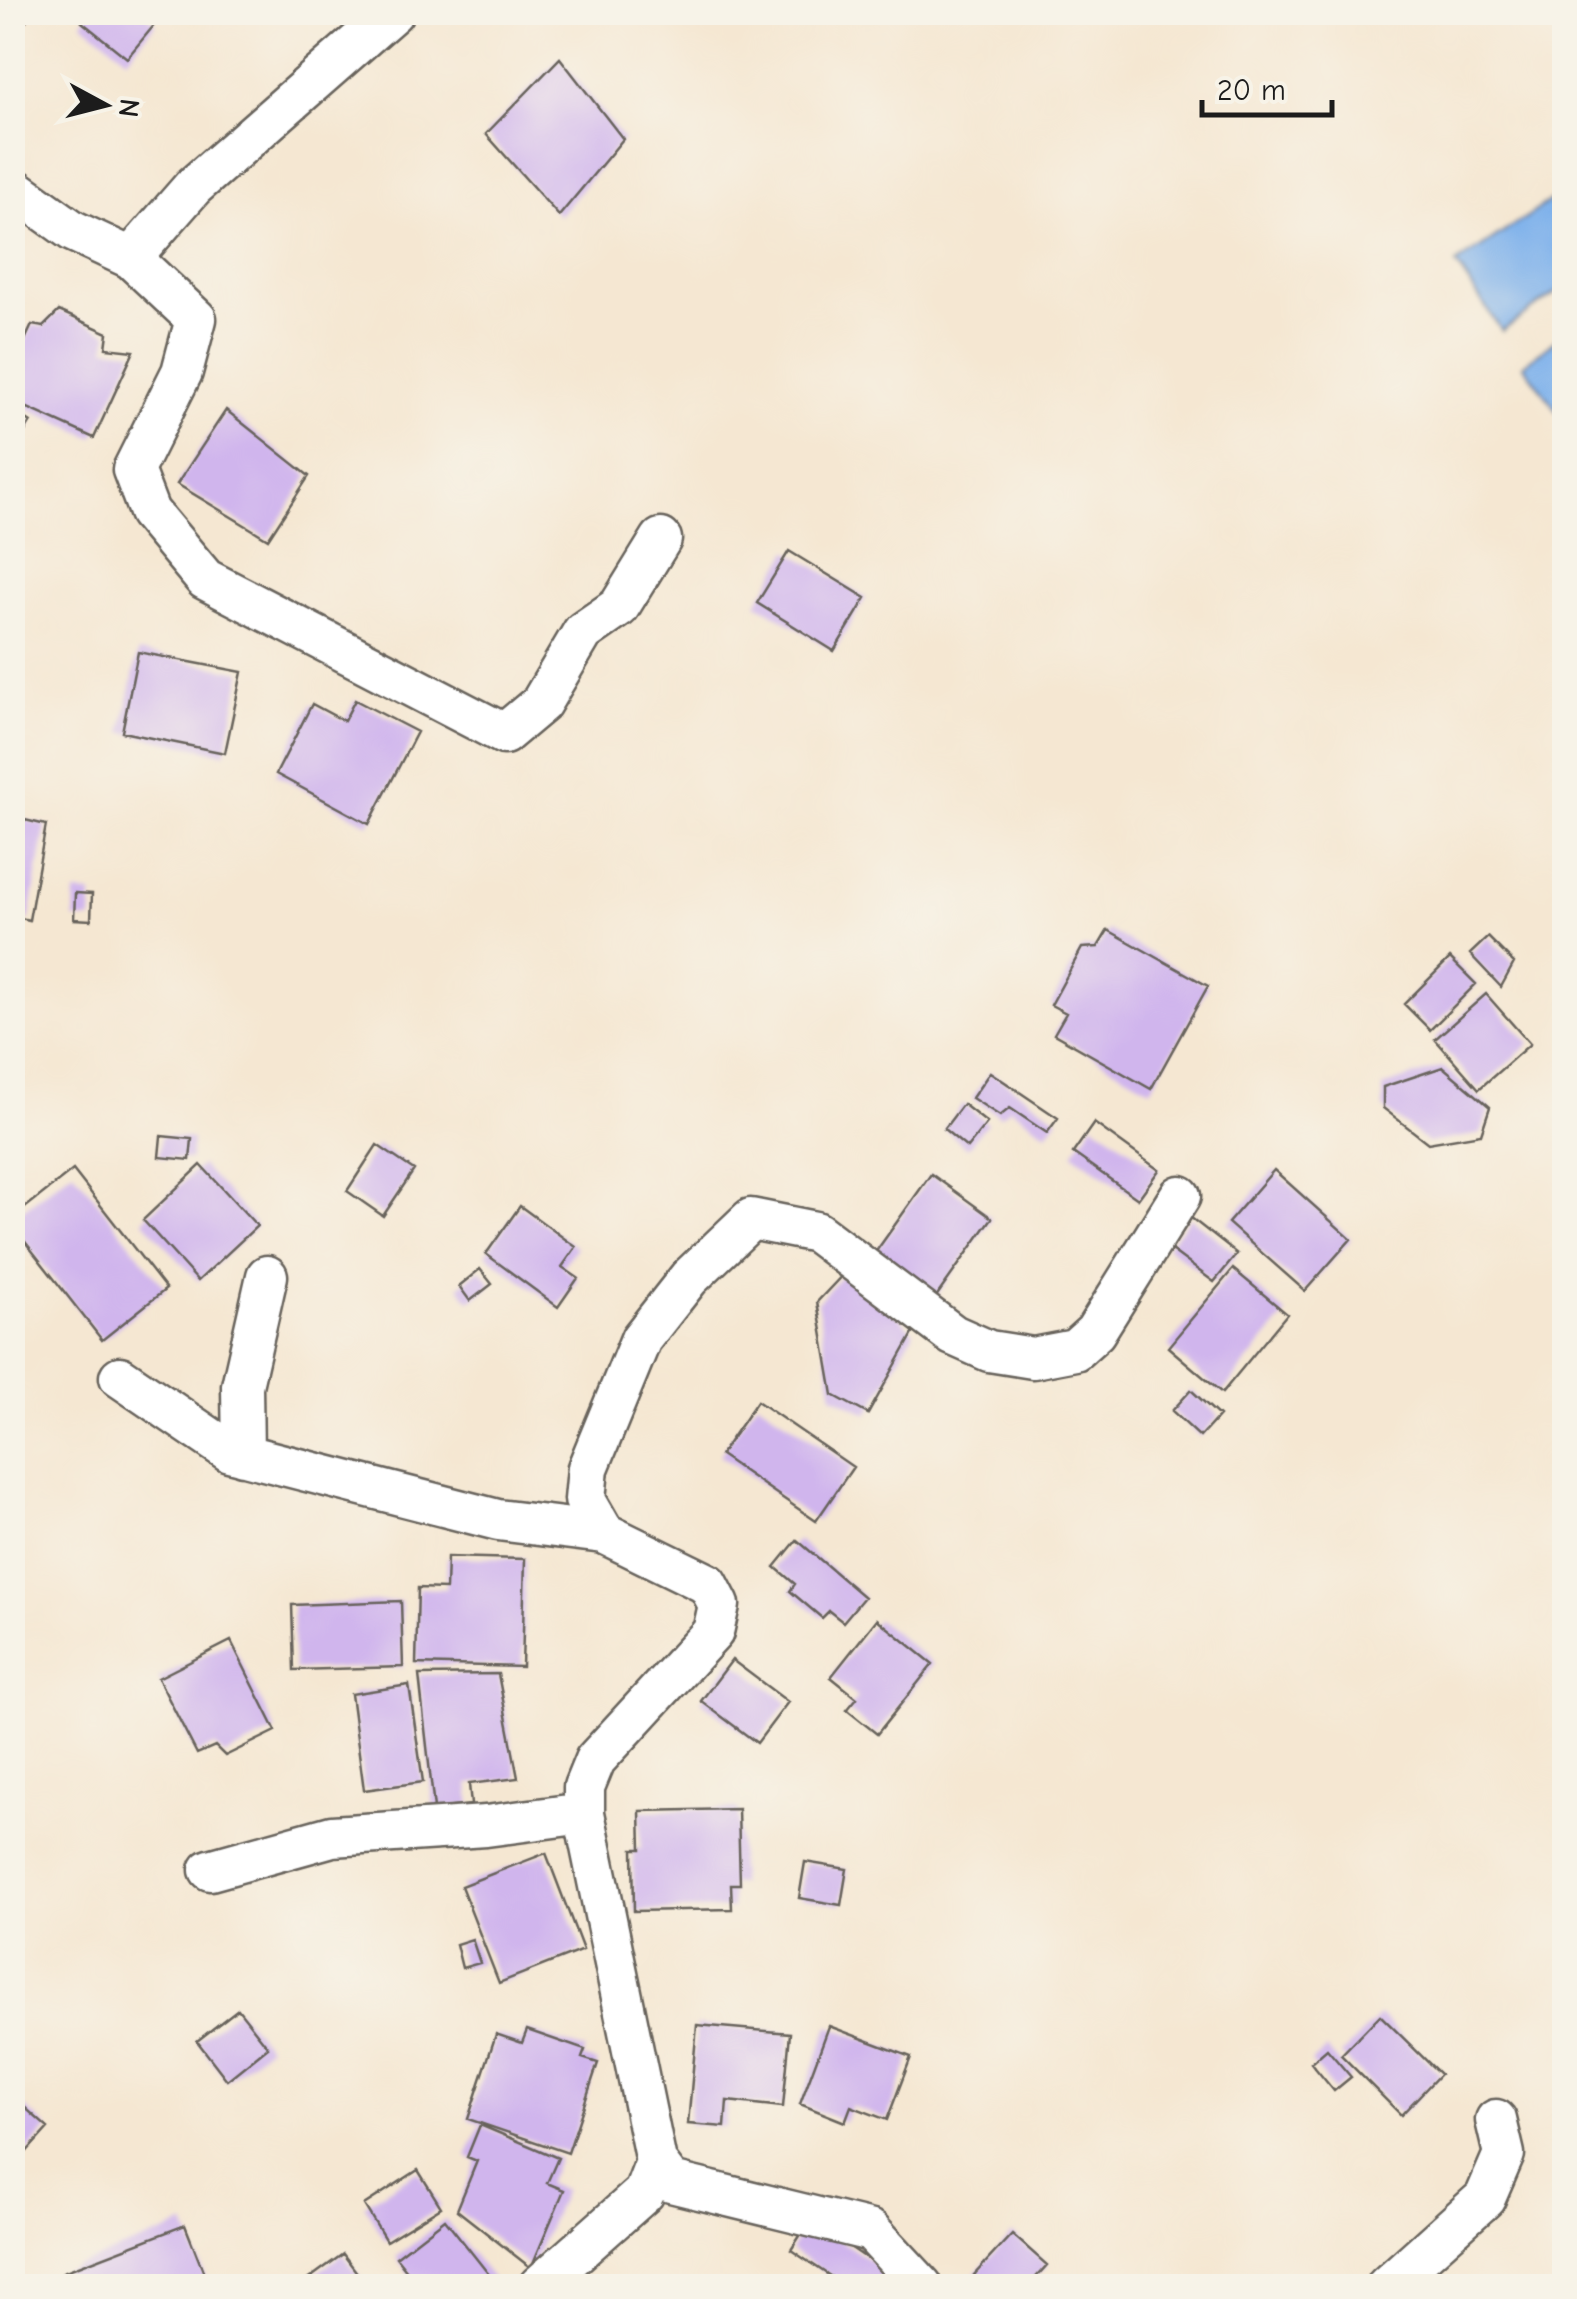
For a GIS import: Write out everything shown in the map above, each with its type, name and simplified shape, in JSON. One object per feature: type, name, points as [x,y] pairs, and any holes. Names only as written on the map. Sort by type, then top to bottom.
[{"type":"street","points":[[131,258],[193,187],[394,12]]},
{"type":"street","points":[[12,188],[72,231],[131,258],[196,319],[182,372],[133,470],[149,512],[205,579],[306,635],[504,734],[541,703],[583,632],[619,607],[661,540]]},
{"type":"street","points":[[604,1534],[585,1500],[588,1468],[641,1340],[689,1278],[751,1219],[816,1232],[953,1335],[988,1351],[1034,1358],[1075,1350],[1095,1332],[1180,1196]]},
{"type":"street","points":[[243,1455],[242,1386],[266,1276]]},
{"type":"street","points":[[120,1377],[229,1451],[498,1520],[604,1534],[708,1584],[719,1605],[714,1632],[595,1760],[584,1787],[584,1813],[656,2162],[671,2182],[871,2231],[922,2286]]},
{"type":"street","points":[[210,1870],[332,1836],[486,1826],[584,1813]]},
{"type":"street","points":[[1387,2286],[1485,2198],[1504,2154],[1496,2120]]},
{"type":"street","points":[[539,2286],[644,2193],[656,2162]]},
{"type":"water","points":[[1564,192],[1564,287],[1502,331],[1456,264]]},
{"type":"water","points":[[1564,333],[1564,420],[1523,365]]},
{"type":"building","points":[[12,12],[35,12],[12,34]]},
{"type":"building","points":[[90,12],[143,12],[156,23],[127,58],[82,22]]},
{"type":"building","points":[[560,58],[623,139],[559,216],[486,134]]},
{"type":"building","points":[[59,311],[108,333],[106,348],[134,351],[94,438],[12,401],[12,368],[32,325],[43,327]]},
{"type":"building","points":[[12,410],[31,422],[19,441],[12,437]]},
{"type":"building","points":[[226,410],[309,476],[268,539],[177,484]]},
{"type":"building","points":[[789,551],[866,598],[834,651],[757,603]]},
{"type":"building","points":[[138,652],[242,672],[225,753],[122,732]]},
{"type":"building","points":[[355,700],[417,732],[369,824],[276,774],[312,704],[344,721]]},
{"type":"building","points":[[12,817],[46,825],[29,920],[12,916]]},
{"type":"building","points":[[75,893],[92,894],[91,920],[74,919]]},
{"type":"building","points":[[1108,930],[1208,986],[1151,1089],[1054,1034],[1066,1013],[1051,1005],[1082,948],[1098,947]]},
{"type":"building","points":[[1488,937],[1514,963],[1501,987],[1470,954]]},
{"type":"building","points":[[1450,958],[1476,984],[1430,1030],[1404,1004]]},
{"type":"building","points":[[1486,994],[1530,1044],[1479,1089],[1435,1039]]},
{"type":"building","points":[[1443,1067],[1490,1107],[1481,1134],[1428,1143],[1383,1108],[1383,1087]]},
{"type":"building","points":[[990,1072],[1058,1118],[1047,1133],[1010,1108],[1000,1116],[972,1098]]},
{"type":"building","points":[[963,1104],[987,1123],[967,1148],[944,1129]]},
{"type":"building","points":[[1094,1123],[1159,1170],[1138,1199],[1073,1153]]},
{"type":"building","points":[[161,1136],[192,1139],[190,1160],[159,1157]]},
{"type":"building","points":[[377,1145],[414,1170],[383,1216],[347,1191]]},
{"type":"building","points":[[201,1165],[257,1226],[198,1281],[143,1220]]},
{"type":"building","points":[[73,1170],[166,1289],[102,1340],[12,1225],[12,1218]]},
{"type":"building","points":[[1274,1170],[1351,1239],[1305,1291],[1228,1223]]},
{"type":"building","points":[[931,1174],[992,1218],[933,1301],[872,1257]]},
{"type":"building","points":[[520,1206],[576,1247],[562,1267],[578,1278],[558,1307],[486,1254]]},
{"type":"building","points":[[1190,1217],[1237,1254],[1214,1282],[1167,1247]]},
{"type":"building","points":[[849,1268],[914,1332],[868,1414],[833,1395],[817,1302]]},
{"type":"building","points":[[480,1269],[492,1284],[470,1301],[459,1286]]},
{"type":"building","points":[[1233,1269],[1287,1314],[1222,1393],[1168,1347]]},
{"type":"building","points":[[1191,1390],[1219,1416],[1200,1437],[1172,1411]]},
{"type":"building","points":[[757,1401],[853,1467],[816,1521],[720,1455]]},
{"type":"building","points":[[797,1540],[864,1597],[843,1622],[829,1611],[822,1618],[790,1591],[795,1584],[775,1567]]},
{"type":"building","points":[[447,1557],[525,1559],[522,1667],[416,1664],[418,1588],[446,1589]]},
{"type":"building","points":[[401,1601],[403,1667],[294,1670],[292,1605]]},
{"type":"building","points":[[877,1619],[933,1664],[877,1734],[847,1710],[857,1698],[831,1677]]},
{"type":"building","points":[[231,1641],[276,1731],[225,1756],[215,1746],[197,1754],[158,1678]]},
{"type":"building","points":[[732,1660],[788,1702],[757,1743],[701,1701]]},
{"type":"building","points":[[498,1674],[518,1778],[469,1784],[471,1805],[434,1809],[419,1675]]},
{"type":"building","points":[[409,1685],[423,1782],[364,1790],[351,1694]]},
{"type":"building","points":[[738,1809],[740,1884],[731,1884],[732,1909],[634,1911],[633,1849],[641,1849],[640,1811]]},
{"type":"building","points":[[546,1853],[583,1950],[499,1983],[461,1886]]},
{"type":"building","points":[[805,1862],[847,1869],[841,1905],[799,1898]]},
{"type":"building","points":[[472,1939],[480,1963],[462,1968],[456,1944]]},
{"type":"building","points":[[238,2009],[268,2047],[227,2080],[197,2041]]},
{"type":"building","points":[[1380,2015],[1440,2074],[1401,2115],[1341,2055]]},
{"type":"building","points":[[697,2025],[790,2033],[783,2107],[727,2101],[725,2127],[688,2124]]},
{"type":"building","points":[[829,2026],[911,2057],[887,2120],[851,2106],[845,2122],[800,2104]]},
{"type":"building","points":[[527,2030],[585,2050],[582,2058],[598,2063],[568,2153],[468,2119],[496,2034],[522,2043]]},
{"type":"building","points":[[1327,2049],[1351,2077],[1334,2091],[1311,2063]]},
{"type":"building","points":[[12,2096],[48,2128],[21,2158],[12,2151]]},
{"type":"building","points":[[480,2125],[558,2158],[547,2183],[564,2190],[531,2268],[457,2210],[477,2161],[467,2157]]},
{"type":"building","points":[[418,2170],[441,2207],[386,2241],[364,2205]]},
{"type":"building","points":[[445,2219],[498,2286],[419,2286],[396,2257]]},
{"type":"building","points":[[810,2220],[903,2283],[901,2286],[845,2286],[791,2250]]},
{"type":"building","points":[[185,2225],[209,2286],[69,2286],[63,2272]]},
{"type":"building","points":[[1012,2234],[1047,2265],[1028,2286],[986,2286],[974,2275]]},
{"type":"building","points":[[343,2254],[367,2286],[299,2286]]}]
